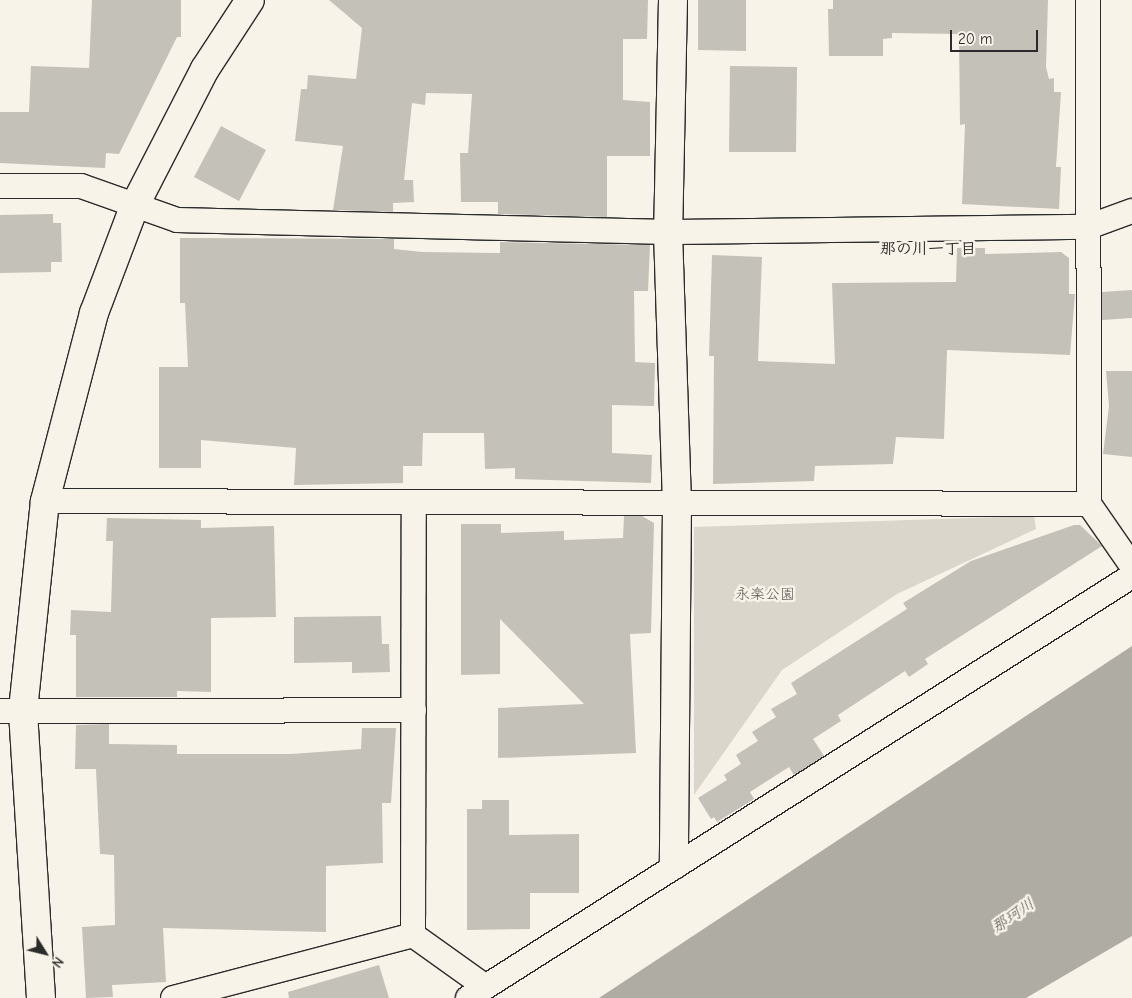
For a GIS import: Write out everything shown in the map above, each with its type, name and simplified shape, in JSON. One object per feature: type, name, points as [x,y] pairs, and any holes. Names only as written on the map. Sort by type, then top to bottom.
[{"type":"street","points":[[41,998],[11,710],[46,501],[94,313],[134,207],[206,69],[250,0]]},
{"type":"street","points":[[673,0],[668,232],[677,502],[674,866]]},
{"type":"street","points":[[1088,0],[1089,504],[1132,566]]},
{"type":"street","points":[[0,186],[81,186],[134,207],[177,220],[668,232],[1088,227],[1132,211]]},
{"type":"street","points":[[46,501],[414,504],[677,502],[1089,504]]},
{"type":"street","points":[[414,504],[413,935],[476,991],[1132,576]]},
{"type":"street","points":[[11,710],[414,710]]},
{"type":"street","points":[[173,998],[413,935]]},
{"type":"green space","name":"永楽公園","points":[[1034,516],[1036,529],[897,594],[782,670],[694,795],[694,527]]},
{"type":"water","name":"那珂川","points":[[1132,646],[1132,936],[1026,998],[599,998]]},
{"type":"building","points":[[92,0],[181,0],[181,37],[177,37],[119,154],[106,153],[105,168],[0,163],[0,112],[29,112],[31,66],[89,68]]},
{"type":"building","points":[[329,0],[648,0],[647,39],[623,39],[623,100],[650,102],[650,156],[607,156],[607,217],[498,214],[498,202],[461,202],[460,153],[468,153],[472,94],[426,93],[425,105],[412,103],[404,180],[413,180],[414,202],[393,203],[393,212],[333,210],[343,146],[295,141],[301,89],[307,89],[308,75],[356,79],[362,28]]},
{"type":"building","points":[[698,0],[746,0],[746,51],[698,50]]},
{"type":"building","points":[[833,0],[1048,0],[1046,67],[1049,79],[1054,78],[1054,92],[1061,92],[1056,167],[1061,167],[1059,209],[962,204],[965,124],[960,125],[959,34],[892,33],[892,38],[883,39],[883,56],[829,56],[828,9],[833,9]]},
{"type":"building","points":[[730,66],[797,67],[796,152],[729,152]]},
{"type":"building","points":[[221,126],[266,150],[239,201],[194,177]]},
{"type":"building","points":[[53,214],[53,223],[61,223],[62,262],[51,262],[51,272],[0,273],[0,215]]},
{"type":"building","points":[[180,238],[394,239],[394,249],[422,252],[500,253],[500,242],[650,245],[648,291],[634,291],[635,362],[655,363],[654,406],[612,405],[612,453],[652,455],[651,483],[515,479],[515,468],[485,469],[484,433],[423,433],[422,466],[403,466],[403,483],[294,485],[296,448],[201,440],[201,468],[159,468],[159,367],[188,367],[185,303],[180,303]]},
{"type":"building","points":[[957,248],[985,248],[985,254],[1061,252],[1069,258],[1069,294],[1075,294],[1070,355],[947,350],[944,439],[896,437],[893,464],[815,466],[814,481],[713,484],[714,356],[709,356],[712,255],[762,257],[758,361],[835,364],[832,283],[956,282]]},
{"type":"building","points":[[1132,290],[1132,318],[1102,320],[1102,292]]},
{"type":"building","points":[[1106,371],[1132,371],[1132,457],[1103,454],[1109,406]]},
{"type":"building","points":[[624,516],[642,516],[654,523],[651,633],[630,634],[636,753],[498,758],[498,708],[584,704],[500,619],[500,674],[461,675],[461,524],[501,524],[501,533],[564,531],[564,540],[623,538]]},
{"type":"building","points":[[107,518],[201,520],[201,528],[274,526],[276,617],[211,618],[211,692],[177,691],[177,697],[76,697],[76,635],[70,635],[71,610],[111,612],[113,541],[106,541]]},
{"type":"building","points":[[1074,525],[1080,525],[1102,546],[925,659],[928,664],[909,677],[905,671],[838,715],[841,721],[813,739],[824,756],[794,775],[789,767],[750,792],[754,799],[717,822],[714,817],[711,819],[698,798],[727,780],[724,775],[741,764],[736,755],[758,741],[752,732],[776,717],[771,709],[797,694],[791,683],[907,609],[903,603],[971,561]]},
{"type":"building","points":[[381,616],[382,644],[389,644],[390,672],[352,673],[352,662],[294,663],[294,617]]},
{"type":"building","points":[[109,724],[109,744],[177,745],[177,754],[291,754],[361,749],[362,728],[396,728],[391,803],[382,803],[383,863],[326,866],[326,932],[163,928],[166,982],[112,985],[113,997],[86,998],[82,927],[115,925],[114,855],[100,854],[96,769],[75,769],[76,725]]},
{"type":"building","points":[[482,800],[509,800],[509,835],[579,834],[579,893],[530,893],[530,929],[467,930],[467,809],[482,809]]},
{"type":"building","points":[[379,965],[389,998],[289,998],[288,992]]},
{"type":"district","name":"那の川一丁目","points":[[928,249]]}]
